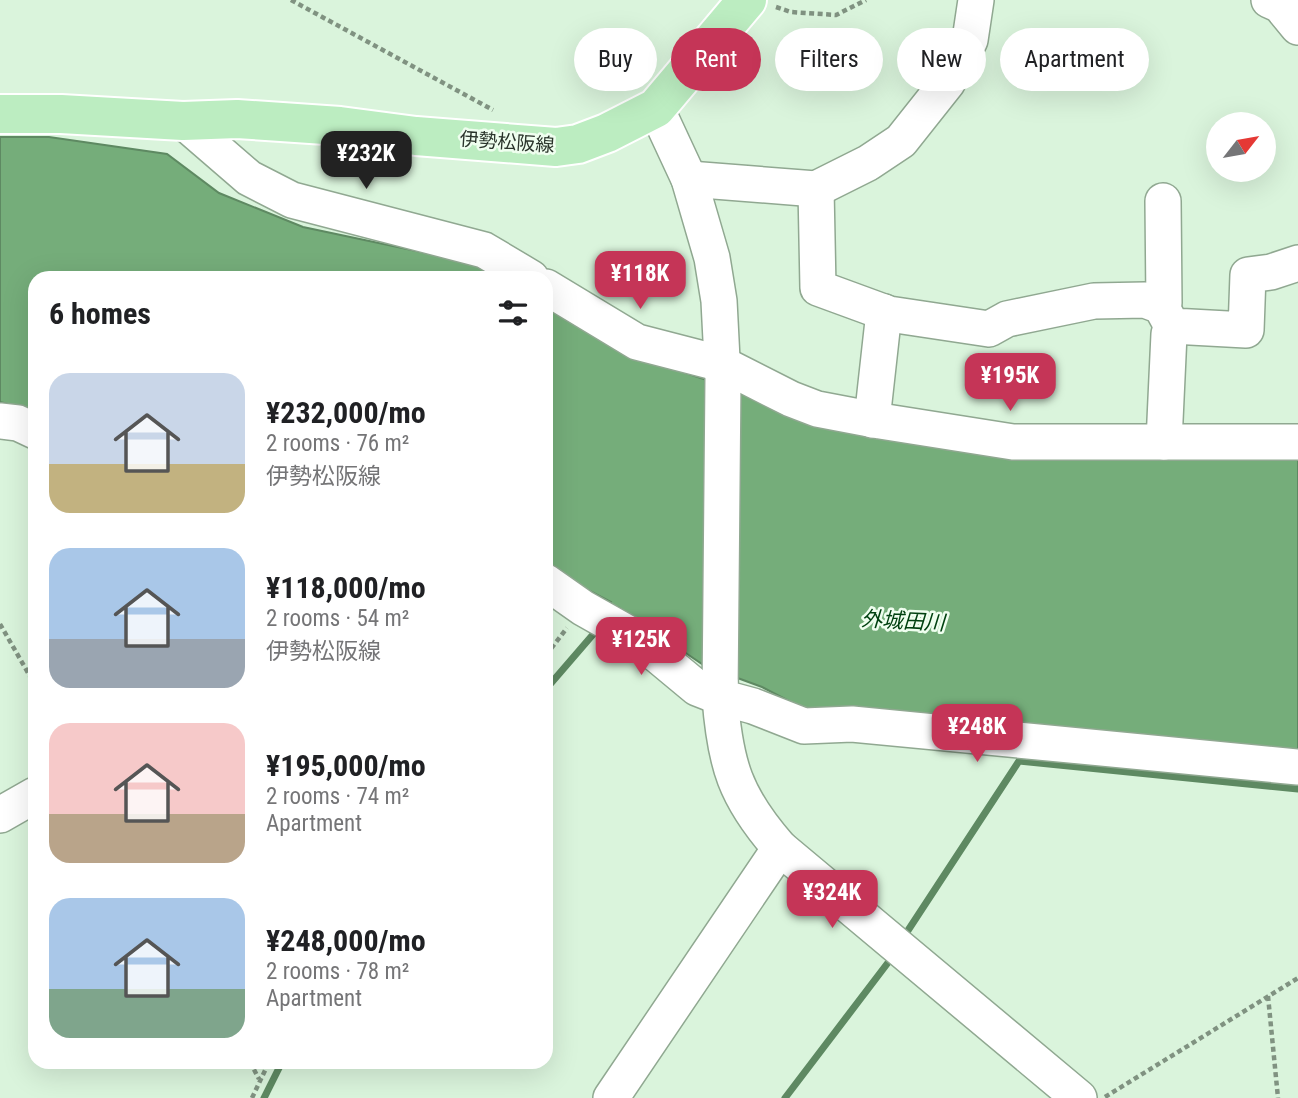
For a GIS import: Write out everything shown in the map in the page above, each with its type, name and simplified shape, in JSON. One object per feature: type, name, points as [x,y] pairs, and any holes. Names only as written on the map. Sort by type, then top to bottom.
[{"type":"main road","name":"伊勢松阪線","points":[[0,114],[61,114],[183,121],[237,119],[556,147],[578,144],[607,133],[656,108],[758,3]]},
{"type":"street","points":[[689,179],[816,189],[868,163],[901,141],[947,83],[970,40],[976,0]]},
{"type":"street","points":[[1269,0],[1280,5],[1298,27]]},
{"type":"street","points":[[656,108],[689,179],[712,258],[719,302],[723,371],[720,690],[724,741],[741,795],[759,825],[780,848],[1079,1098]]},
{"type":"street","points":[[183,121],[249,178],[292,200],[484,250],[519,271]]},
{"type":"street","points":[[816,189],[818,288],[884,312],[989,329],[1007,319],[1094,301],[1145,300],[1167,316],[1246,330],[1248,275],[1271,272],[1298,263]]},
{"type":"street","points":[[1163,201],[1164,303],[1169,334],[1164,442]]},
{"type":"street","points":[[553,291],[637,341],[723,371],[817,409],[1013,442],[1298,442]]},
{"type":"street","points":[[872,420],[884,312]]},
{"type":"street","points":[[0,421],[28,428]]},
{"type":"street","points":[[553,587],[583,608],[638,639],[697,688],[720,690],[804,726],[852,724],[1298,766]]},
{"type":"street","points":[[0,815],[28,799]]},
{"type":"street","points":[[611,1098],[780,848]]},
{"type":"path","points":[[291,0],[495,111]]},
{"type":"path","points":[[758,3],[790,12],[836,15],[866,0]]},
{"type":"path","points":[[0,624],[28,673]]},
{"type":"path","points":[[1104,1098],[1298,978]]},
{"type":"path","points":[[1268,996],[1278,1098]]},
{"type":"path","points":[[254,1069],[260,1080]]},
{"type":"path","points":[[252,1098],[266,1069]]},
{"type":"water","points":[[0,137],[49,137],[167,154],[219,193],[303,227],[478,264],[490,271],[28,271],[28,409],[0,402]]},
{"type":"water","name":"外城田川","points":[[553,308],[635,356],[883,439],[1298,454],[1298,750],[808,711],[762,687],[705,666],[618,607],[615,610],[610,606],[611,602],[553,568]]},
{"type":"waterway","points":[[553,681],[596,631]]},
{"type":"waterway","points":[[905,935],[1019,761],[1298,789]]},
{"type":"waterway","points":[[785,1098],[890,960]]},
{"type":"waterway","points":[[264,1098],[278,1069]]}]
